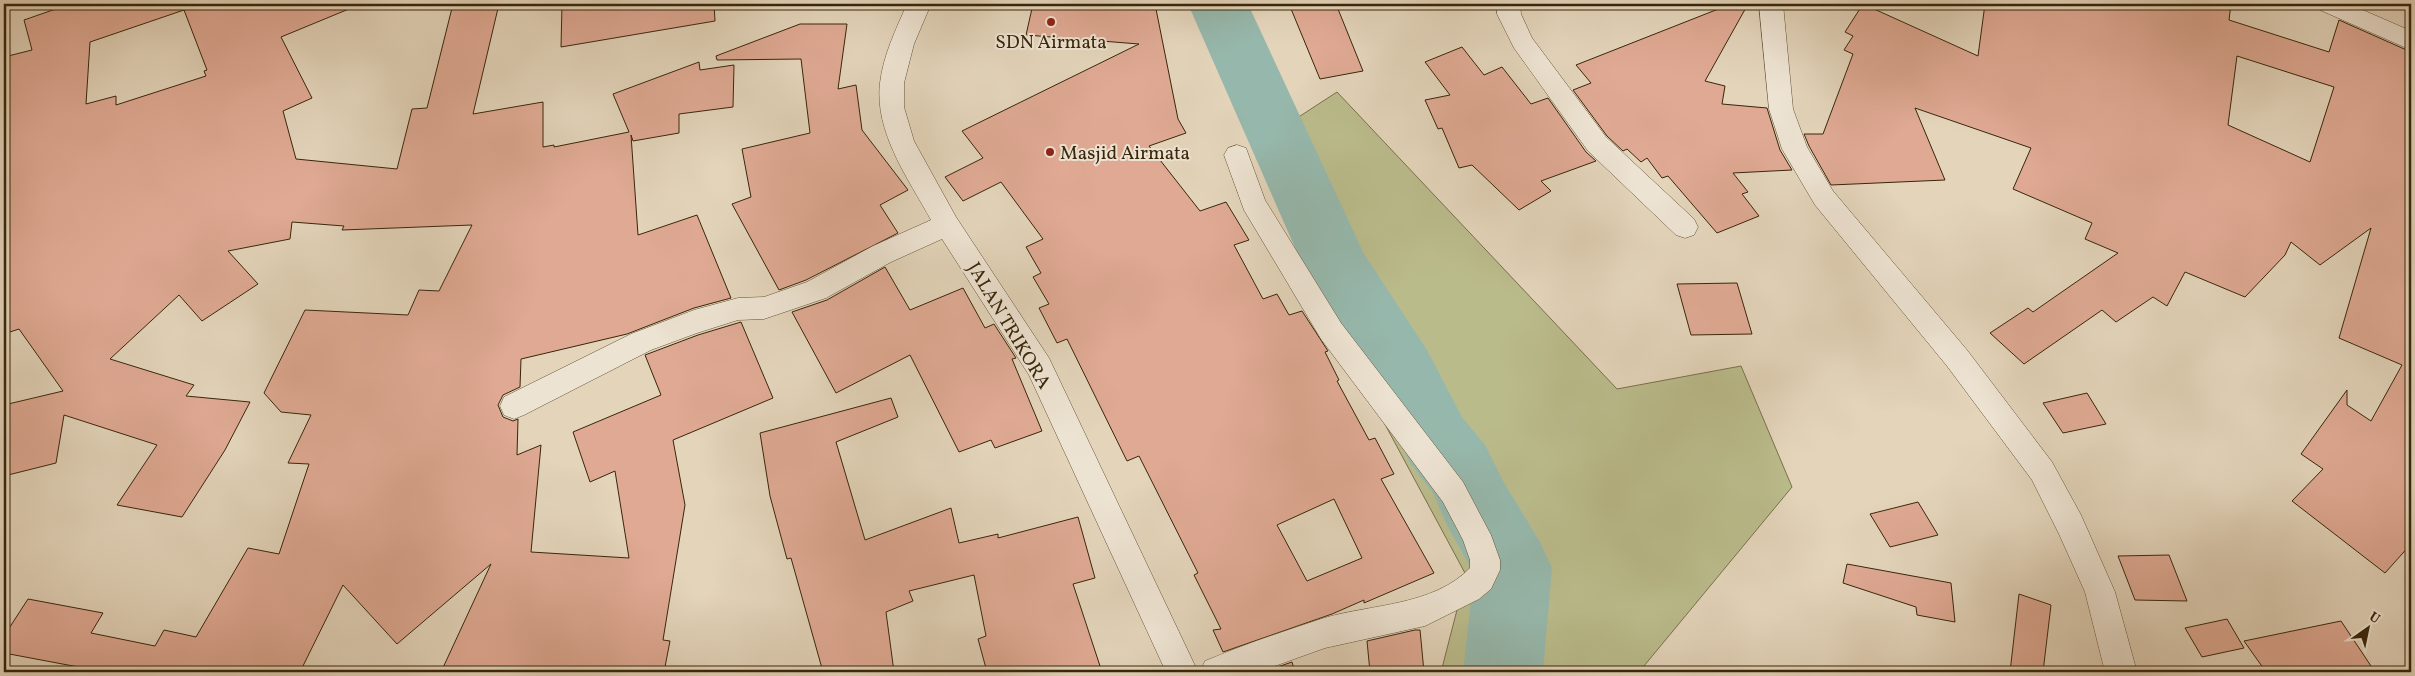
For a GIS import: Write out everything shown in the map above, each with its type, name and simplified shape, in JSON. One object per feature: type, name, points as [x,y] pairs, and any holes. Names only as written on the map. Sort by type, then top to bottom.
[{"type":"street","name":"JALAN TRIKORA","points":[[920,4],[900,52],[892,83],[892,107],[902,142],[947,225],[1039,367],[1182,672]]},
{"type":"street","points":[[1508,4],[1509,14],[1522,42],[1597,144],[1685,227]]},
{"type":"street","points":[[1772,4],[1781,109],[1795,149],[1824,198],[1957,358],[2042,472],[2070,525],[2100,592],[2120,672]]},
{"type":"street","points":[[2328,4],[2411,41]]},
{"type":"street","points":[[1216,672],[1325,633],[1425,610],[1468,589],[1480,579],[1485,570],[1485,560],[1476,535],[1454,492],[1331,331],[1253,203],[1237,155]]},
{"type":"street","points":[[514,406],[641,342],[738,309],[764,308],[816,290],[882,254],[947,225]]},
{"type":"green space","points":[[1337,92],[1617,389],[1741,366],[1792,487],[1639,672],[1441,672],[1466,575],[1316,296],[1294,120]]},
{"type":"building","points":[[70,4],[361,4],[281,37],[312,98],[283,111],[296,159],[397,169],[412,109],[427,108],[453,4],[499,4],[473,114],[543,102],[543,147],[554,145],[554,147],[629,132],[613,94],[699,62],[700,70],[734,65],[733,107],[679,114],[679,133],[633,141],[631,135],[638,235],[697,215],[731,298],[694,308],[627,334],[521,359],[520,387],[503,395],[498,405],[503,417],[513,421],[518,419],[517,455],[541,445],[531,552],[629,558],[615,471],[590,482],[573,432],[661,395],[645,355],[698,335],[741,322],[773,398],[673,440],[685,505],[663,640],[670,641],[664,672],[441,672],[491,564],[397,644],[343,585],[300,672],[105,672],[4,653],[4,636],[28,599],[103,613],[91,633],[155,646],[164,630],[196,637],[248,548],[279,554],[309,464],[288,463],[311,415],[281,412],[264,393],[305,310],[408,315],[419,290],[439,291],[472,225],[342,230],[344,226],[292,222],[290,239],[228,251],[258,284],[202,321],[179,295],[110,359],[194,385],[186,396],[250,402],[225,450],[182,517],[117,505],[157,445],[64,415],[56,463],[4,476],[4,405],[63,391],[19,329],[4,334],[4,57],[32,50],[24,20]],"holes":[[[184,10],[207,70],[204,71],[206,76],[116,105],[116,96],[86,104],[90,42]]]},
{"type":"building","points":[[562,4],[714,4],[715,21],[561,47]]},
{"type":"building","points":[[1033,4],[1155,4],[1178,119],[1186,133],[1149,146],[1200,211],[1226,202],[1249,240],[1234,245],[1263,299],[1277,294],[1289,315],[1302,311],[1328,351],[1325,352],[1339,380],[1337,381],[1369,440],[1375,438],[1394,474],[1381,479],[1434,573],[1364,603],[1364,600],[1332,614],[1223,652],[1213,630],[1221,629],[1194,575],[1198,573],[1139,456],[1127,461],[1067,339],[1057,343],[1039,308],[1049,304],[1033,277],[1041,273],[1026,247],[1043,239],[1001,182],[963,201],[945,177],[983,158],[962,131],[1139,44],[1026,35]],"holes":[[[1334,499],[1362,558],[1307,581],[1277,525]]]},
{"type":"building","points":[[1289,4],[1336,4],[1363,71],[1320,79]]},
{"type":"building","points":[[1731,4],[1748,4],[1705,81],[1725,86],[1722,104],[1767,108],[1780,150],[1792,170],[1733,173],[1748,192],[1742,194],[1759,216],[1717,233],[1668,176],[1662,178],[1647,158],[1641,162],[1627,149],[1623,151],[1607,136],[1573,90],[1591,83],[1576,65]]},
{"type":"building","points":[[1863,4],[1978,56],[1985,4],[2231,4],[2229,20],[2329,52],[2339,20],[2411,52],[2411,544],[2385,573],[2292,501],[2323,469],[2301,454],[2347,390],[2347,405],[2371,421],[2402,365],[2339,338],[2371,228],[2320,265],[2291,242],[2285,255],[2245,297],[2185,272],[2167,306],[2153,297],[2116,322],[2102,310],[2024,364],[1990,333],[2028,308],[2033,312],[2118,253],[2085,239],[2092,223],[2013,189],[2031,148],[1915,108],[1945,180],[1831,185],[1804,134],[1823,134],[1853,54],[1844,50],[1853,36],[1845,32]],"holes":[[[2237,56],[2334,87],[2310,162],[2228,125]]]},
{"type":"building","points":[[800,24],[847,24],[838,89],[856,85],[862,130],[908,190],[880,205],[898,233],[806,280],[779,290],[732,204],[751,197],[742,149],[810,133],[801,59],[717,60],[716,56]]},
{"type":"building","points":[[1462,47],[1484,75],[1502,67],[1531,104],[1548,98],[1586,152],[1596,161],[1541,181],[1551,191],[1519,210],[1472,165],[1459,168],[1442,128],[1438,129],[1425,100],[1450,95],[1425,62]]},
{"type":"building","points":[[885,267],[910,310],[963,288],[985,328],[994,324],[1016,358],[1012,359],[1042,431],[995,448],[991,440],[959,452],[910,355],[836,393],[792,312],[827,300]]},
{"type":"building","points":[[1737,283],[1752,334],[1691,335],[1677,284]]},
{"type":"building","points":[[2087,393],[2106,424],[2063,433],[2043,403]]},
{"type":"building","points":[[891,398],[898,417],[836,442],[865,540],[951,508],[959,543],[998,534],[998,538],[1078,517],[1095,578],[1073,584],[1100,666],[1083,672],[987,672],[978,639],[986,636],[974,575],[909,591],[913,601],[886,612],[894,672],[823,672],[791,558],[787,559],[770,496],[760,433]]},
{"type":"building","points":[[1918,502],[1938,535],[1890,547],[1870,514]]},
{"type":"building","points":[[2169,555],[2187,601],[2135,600],[2118,556]]},
{"type":"building","points":[[1847,564],[1951,583],[1955,622],[1917,615],[1916,607],[1843,583]]},
{"type":"building","points":[[2019,594],[2051,605],[2043,672],[2010,672]]},
{"type":"building","points":[[2227,619],[2244,648],[2202,657],[2185,628]]},
{"type":"building","points":[[2341,621],[2375,672],[2266,672],[2244,641]]},
{"type":"building","points":[[1420,630],[1424,672],[1370,672],[1367,641]]},
{"type":"building","points":[[1292,662],[1295,672],[1263,672]]},
{"type":"waterway","points":[[1218,4],[1338,271],[1402,372],[1436,440],[1459,469],[1476,505],[1513,568],[1503,672]]},
{"type":"place","name":"SDN Airmata","points":[[1051,22]]},
{"type":"place","name":"Masjid Airmata","points":[[1050,152]]}]
